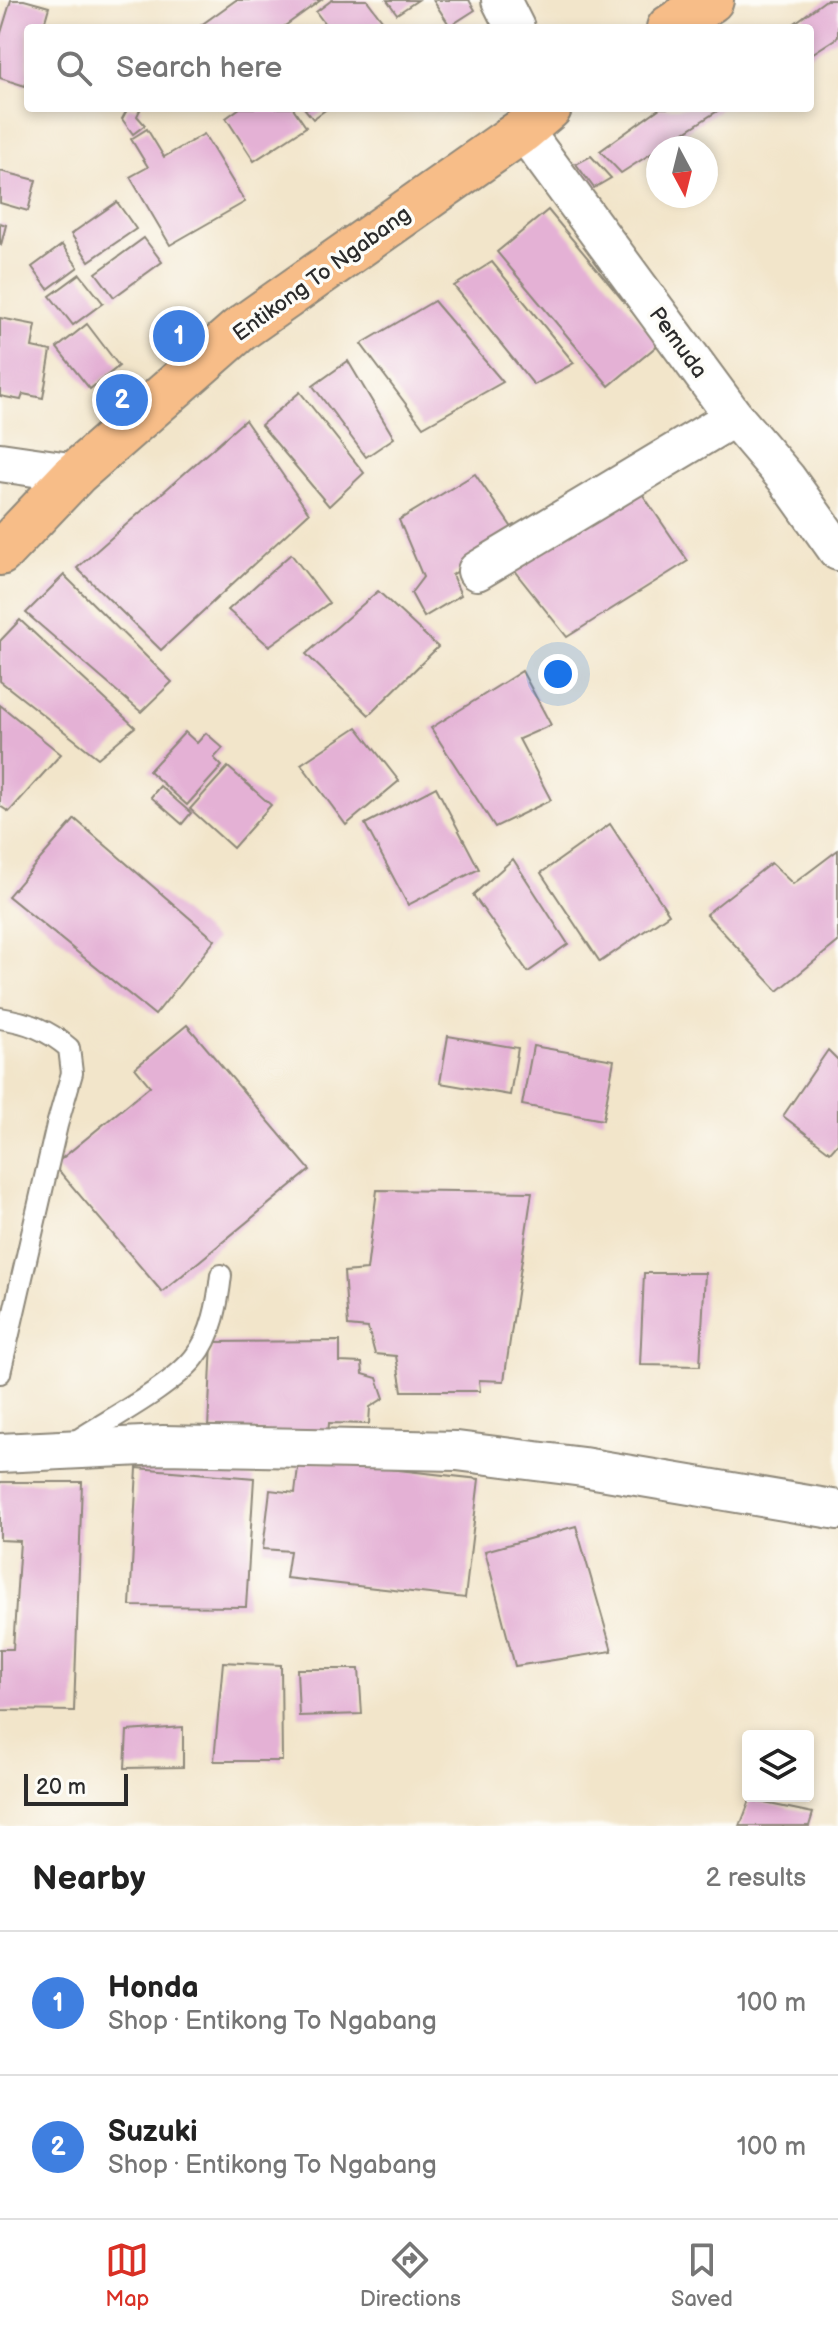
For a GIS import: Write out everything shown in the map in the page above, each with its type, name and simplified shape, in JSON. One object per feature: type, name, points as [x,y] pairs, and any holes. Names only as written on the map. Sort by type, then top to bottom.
[{"type":"highway","points":[[675,24],[711,0]]},
{"type":"highway","name":"Entikong To Ngabang","points":[[0,553],[76,473],[239,330],[536,119]]},
{"type":"street","points":[[501,0],[513,24]]},
{"type":"street","name":"Pemuda","points":[[536,119],[734,417],[835,541]]},
{"type":"street","points":[[477,571],[734,417]]},
{"type":"street","points":[[0,462],[76,473]]},
{"type":"street","points":[[0,1453],[163,1445],[457,1451],[583,1467],[838,1510]]},
{"type":"lane","points":[[0,1018],[35,1025],[55,1036],[69,1048],[72,1073],[57,1125],[0,1373]]},
{"type":"lane","points":[[62,1450],[150,1393],[194,1358],[218,1303],[221,1275]]},
{"type":"building","points":[[11,0],[49,7],[44,24],[24,24],[24,86],[0,78],[0,36]]},
{"type":"building","points":[[236,0],[321,0],[288,24],[203,24]]},
{"type":"building","points":[[332,0],[367,0],[385,24],[325,24],[316,12]]},
{"type":"building","points":[[387,0],[418,0],[397,14]]},
{"type":"building","points":[[433,0],[469,0],[475,10],[449,24]]},
{"type":"building","points":[[826,0],[838,0],[838,37],[814,52],[814,24],[793,24]]},
{"type":"building","points":[[126,112],[139,112],[137,116],[145,125],[133,134],[122,119]]},
{"type":"building","points":[[234,112],[296,112],[306,127],[254,161],[226,118]]},
{"type":"building","points":[[307,112],[323,112],[313,119]]},
{"type":"building","points":[[654,112],[716,112],[678,136],[646,136],[646,157],[621,173],[600,151]]},
{"type":"building","points":[[147,129],[164,157],[204,134],[245,202],[170,245],[130,177],[148,167],[131,139]]},
{"type":"building","points":[[591,156],[611,178],[594,188],[576,164]]},
{"type":"building","points":[[0,171],[36,180],[28,211],[0,203]]},
{"type":"building","points":[[117,202],[136,229],[89,261],[71,234]]},
{"type":"building","points":[[548,210],[659,344],[609,386],[497,252]]},
{"type":"building","points":[[0,223],[6,225],[1,245],[0,244]]},
{"type":"building","points":[[144,238],[162,262],[114,297],[96,273]]},
{"type":"building","points":[[62,245],[78,267],[48,289],[32,267]]},
{"type":"building","points":[[492,262],[574,363],[534,385],[454,286]]},
{"type":"building","points":[[80,274],[103,303],[73,325],[50,296]]},
{"type":"building","points":[[434,301],[503,382],[423,427],[361,344]]},
{"type":"building","points":[[0,318],[36,325],[32,347],[51,351],[43,398],[23,394],[21,400],[0,396]]},
{"type":"building","points":[[87,324],[119,366],[90,389],[57,348]]},
{"type":"building","points":[[348,361],[394,438],[366,457],[313,386]]},
{"type":"building","points":[[300,392],[364,473],[329,506],[261,425]]},
{"type":"building","points":[[245,420],[309,513],[161,650],[77,568]]},
{"type":"building","points":[[475,474],[515,532],[452,575],[461,595],[424,617],[411,593],[423,577],[399,520]]},
{"type":"building","points":[[632,479],[688,561],[567,637],[508,563]]},
{"type":"building","points":[[291,554],[329,603],[269,646],[228,610]]},
{"type":"building","points":[[64,575],[172,682],[141,712],[26,613]]},
{"type":"building","points":[[378,591],[438,647],[369,715],[306,654]]},
{"type":"building","points":[[20,620],[135,727],[98,758],[0,681],[0,641]]},
{"type":"building","points":[[522,671],[551,725],[519,739],[551,800],[495,827],[431,728]]},
{"type":"building","points":[[0,705],[61,754],[9,812],[0,806]]},
{"type":"building","points":[[357,727],[399,781],[346,825],[301,764]]},
{"type":"building","points":[[185,732],[197,743],[206,733],[223,748],[214,758],[222,766],[187,805],[149,771]]},
{"type":"building","points":[[228,767],[271,805],[233,848],[190,809]]},
{"type":"building","points":[[160,786],[191,813],[182,824],[151,797]]},
{"type":"building","points":[[436,787],[479,869],[408,905],[365,824]]},
{"type":"building","points":[[75,819],[215,940],[155,1015],[8,896]]},
{"type":"building","points":[[610,824],[669,914],[600,962],[541,873]]},
{"type":"building","points":[[838,850],[838,942],[778,991],[706,914],[771,863],[793,884]]},
{"type":"building","points":[[513,859],[568,944],[528,972],[473,895]]},
{"type":"building","points":[[187,1025],[310,1170],[162,1292],[54,1165],[150,1086],[135,1068]]},
{"type":"building","points":[[448,1036],[518,1048],[510,1095],[440,1083]]},
{"type":"building","points":[[533,1046],[614,1060],[603,1120],[522,1105]]},
{"type":"building","points":[[828,1050],[838,1060],[838,1143],[830,1152],[783,1116]]},
{"type":"building","points":[[377,1190],[532,1192],[504,1381],[479,1380],[480,1391],[402,1391],[396,1356],[375,1354],[368,1328],[348,1326],[344,1272],[367,1270]]},
{"type":"building","points":[[644,1273],[705,1273],[700,1366],[640,1365]]},
{"type":"building","points":[[340,1341],[340,1362],[362,1363],[363,1374],[377,1378],[384,1398],[370,1407],[369,1424],[329,1423],[328,1435],[208,1429],[212,1342]]},
{"type":"building","points":[[299,1459],[479,1479],[465,1598],[286,1578],[290,1551],[263,1549],[270,1490],[295,1493]]},
{"type":"building","points":[[137,1468],[254,1478],[246,1607],[130,1606]]},
{"type":"building","points":[[0,1482],[82,1482],[74,1711],[0,1710],[0,1649],[13,1649],[20,1541],[0,1540]]},
{"type":"building","points":[[576,1526],[612,1651],[515,1666],[485,1551]]},
{"type":"building","points":[[223,1662],[281,1665],[282,1761],[214,1761]]},
{"type":"building","points":[[297,1669],[359,1669],[362,1714],[299,1716]]},
{"type":"building","points":[[183,1727],[183,1767],[125,1768],[127,1731]]},
{"type":"building","points":[[749,1802],[813,1813],[809,1826],[740,1826]]},
{"type":"place","name":"Honda","points":[[179,336]]},
{"type":"place","name":"Suzuki","points":[[122,400]]}]
